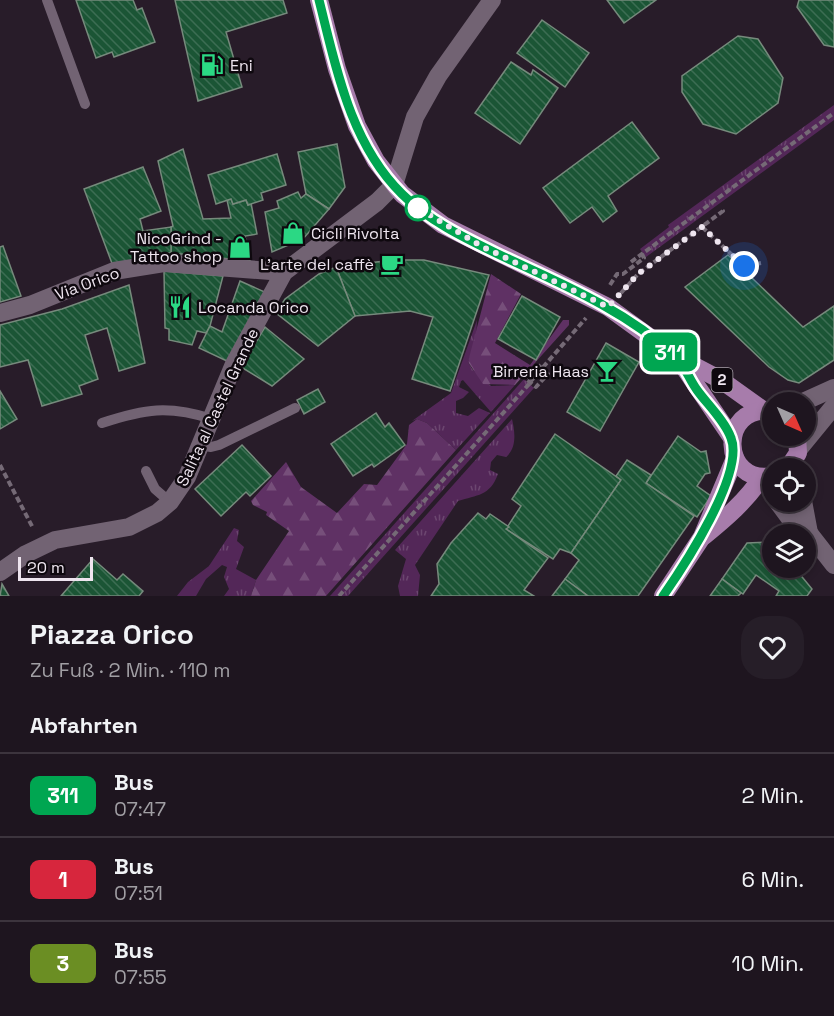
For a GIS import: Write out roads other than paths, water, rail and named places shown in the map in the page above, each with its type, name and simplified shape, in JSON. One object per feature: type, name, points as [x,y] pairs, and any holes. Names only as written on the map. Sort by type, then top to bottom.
[{"type":"main road","name":"2","points":[[319,0],[350,109],[365,143],[394,185],[415,206],[443,225],[608,307],[677,357],[721,380],[762,407]]},
{"type":"main road","name":"2","points":[[677,357],[732,438]]},
{"type":"main road","points":[[663,596],[702,537],[735,458],[732,438],[740,422],[746,416],[762,412]]},
{"type":"main road","points":[[735,458],[746,471],[762,476]]},
{"type":"main road","points":[[702,537],[731,515],[762,482]]},
{"type":"street","points":[[284,272],[377,201],[394,185],[407,136],[419,109],[438,76],[492,0]]},
{"type":"street","name":"Via Orico","points":[[0,313],[30,305],[114,271],[164,263],[284,272]]},
{"type":"street","name":"Salita al Castel Grande","points":[[0,572],[42,546],[68,537],[129,527],[157,513],[170,502],[187,477],[234,364],[284,272]]},
{"type":"street","points":[[816,396],[834,388]]},
{"type":"street","points":[[795,456],[834,406]]},
{"type":"street","points":[[785,512],[797,524]]},
{"type":"street","points":[[816,542],[834,565]]},
{"type":"lane","points":[[47,0],[85,104]]},
{"type":"lane","points":[[201,445],[211,447],[219,445],[295,408]]},
{"type":"lane","points":[[102,423],[150,409],[188,412],[212,419]]},
{"type":"lane","points":[[146,471],[155,489],[170,502]]},
{"type":"place","name":"Eni","points":[[212,65]]},
{"type":"place","name":"Cicli Rivolta","points":[[293,233]]},
{"type":"place","name":"NicoGrind - Tattoo shop","points":[[240,247]]},
{"type":"place","name":"L’arte del caffè","points":[[392,264]]},
{"type":"place","name":"Locanda Orico","points":[[180,307]]},
{"type":"place","name":"Birreria Haas","points":[[607,371]]}]
